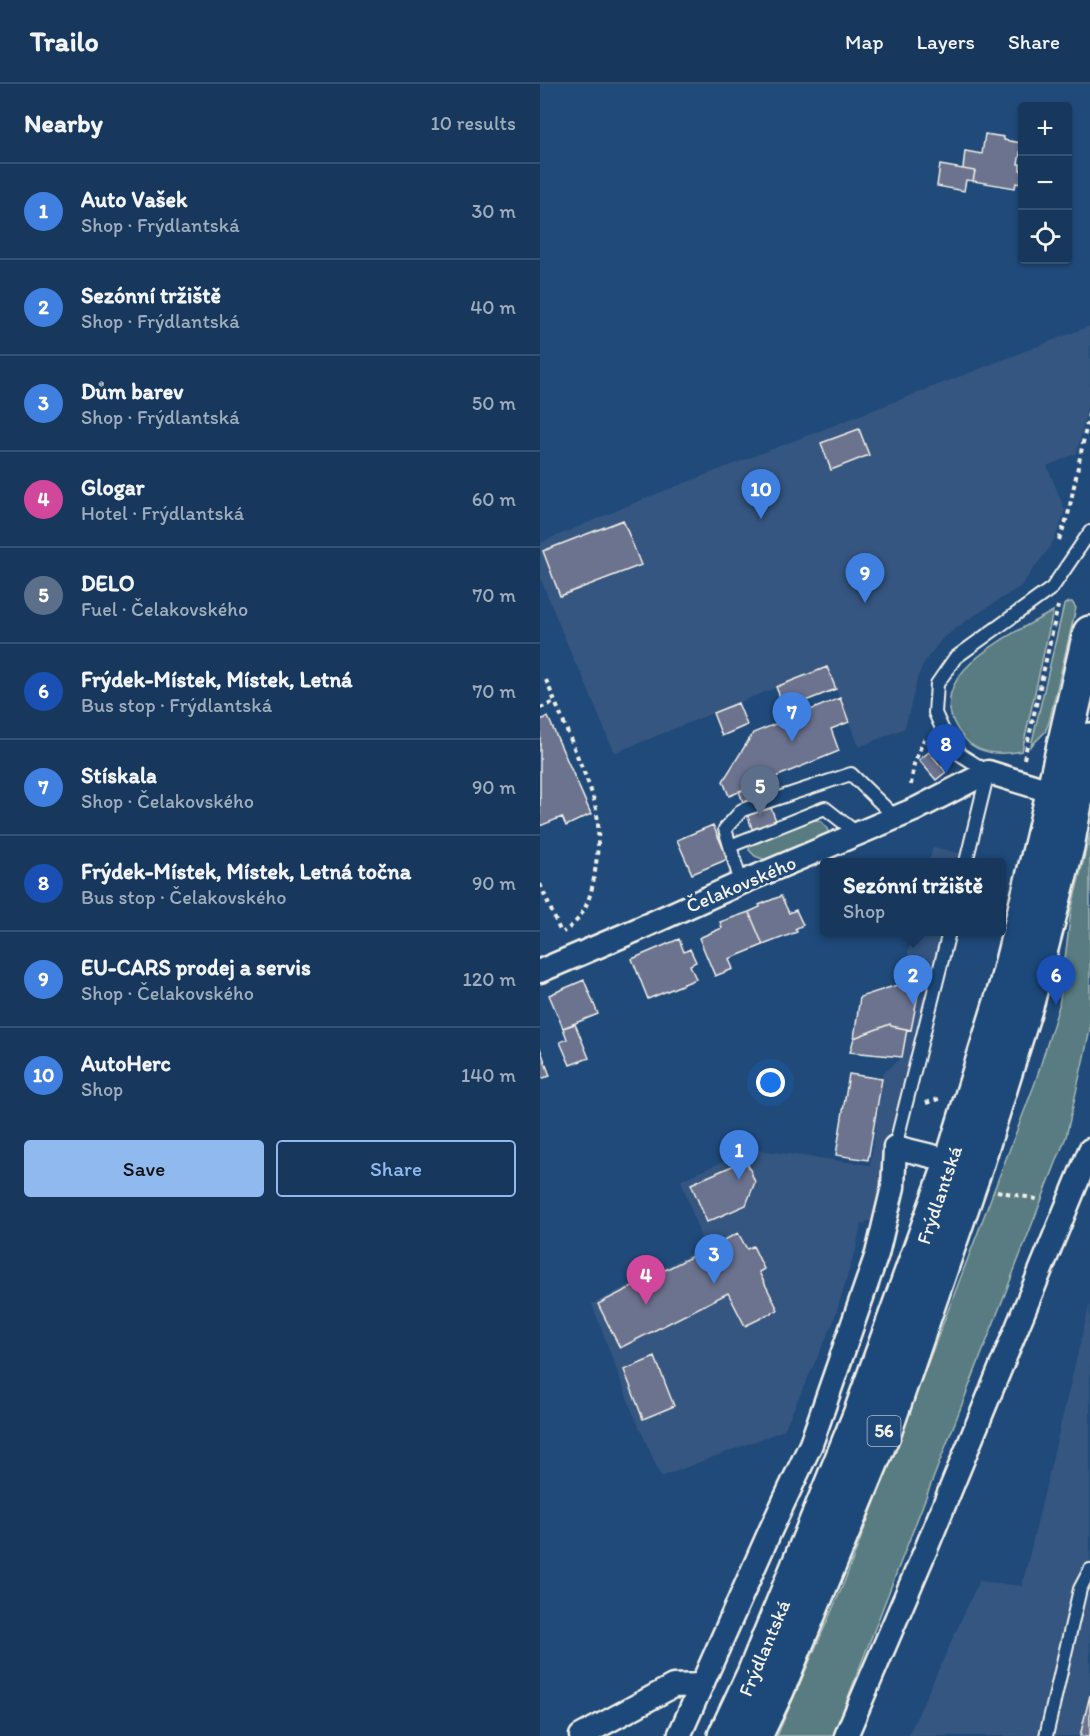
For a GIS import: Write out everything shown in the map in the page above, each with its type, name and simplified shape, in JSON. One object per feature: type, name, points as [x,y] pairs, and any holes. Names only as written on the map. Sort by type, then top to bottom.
[{"type":"main road","name":"Frýdlantská","points":[[725,1736],[754,1674],[860,1415],[952,1161],[1064,795],[1090,633]]},
{"type":"main road","name":"Frýdlantská","points":[[755,1736],[782,1679],[886,1426],[976,1166],[1028,999],[1067,847],[1064,795],[1090,740]]},
{"type":"street","points":[[988,772],[1064,795]]},
{"type":"street","name":"Čelakovského","points":[[540,971],[906,814],[988,772]]},
{"type":"street","points":[[679,1736],[771,1529],[812,1444],[878,1254],[893,1187],[895,1148],[952,1161]]},
{"type":"street","points":[[846,1736],[931,1538],[1090,1150]]},
{"type":"street","points":[[581,1736],[673,1686],[702,1685]]},
{"type":"lane","points":[[967,858],[988,772],[962,755],[946,737],[934,713],[937,684],[955,658],[1052,588],[1090,532]]},
{"type":"lane","points":[[741,883],[726,829],[742,810],[851,774],[906,814]]},
{"type":"lane","points":[[730,846],[825,808],[858,834]]},
{"type":"lane","points":[[895,1148],[948,936]]},
{"type":"lane","points":[[1046,1736],[1080,1589],[1090,1570]]},
{"type":"path","points":[[1056,545],[1068,515],[1090,410]]},
{"type":"path","points":[[1018,782],[1059,608],[1052,588]]},
{"type":"path","points":[[546,680],[588,781],[596,806],[598,822],[598,846],[588,901],[575,924],[551,937]]},
{"type":"path","points":[[540,708],[555,702]]},
{"type":"path","points":[[922,731],[928,745]]},
{"type":"path","points":[[906,814],[914,764],[924,739]]},
{"type":"path","points":[[540,884],[561,933]]},
{"type":"path","points":[[990,1190],[1041,1200]]},
{"type":"shaded area","points":[[1090,326],[1090,395],[1077,453],[1047,466],[1065,510],[1059,529],[1050,547],[1021,586],[942,639],[925,661],[918,676],[905,728],[859,747],[827,667],[614,753],[540,577],[540,543],[651,496]]},
{"type":"shaded area","points":[[933,847],[968,855],[967,858],[930,858]]},
{"type":"shaded area","points":[[912,936],[948,936],[879,1222],[866,1221],[865,1225],[861,1224],[855,1254],[833,1323],[784,1430],[661,1477],[631,1408],[592,1304],[704,1247],[681,1180],[752,1149],[870,1165],[883,1074],[902,1057],[907,1029],[891,1026]]},
{"type":"shaded area","points":[[1090,1302],[1090,1736],[908,1736],[979,1581],[1022,1586]]},
{"type":"green space","points":[[1072,602],[1076,608],[1049,722],[1045,732],[1031,746],[1064,605]]},
{"type":"green space","points":[[1053,611],[1022,751],[992,753],[978,749],[966,740],[952,718],[950,697],[958,679],[972,662],[992,646]]},
{"type":"green space","points":[[810,819],[821,821],[828,829],[828,834],[768,861],[755,856],[749,850],[750,843]]},
{"type":"green space","points":[[1090,834],[1090,1030],[1066,1137],[833,1736],[777,1736],[843,1585],[1035,1083],[1059,1006],[1071,911]]},
{"type":"building","points":[[985,134],[1018,142],[1018,183],[1016,183],[1015,188],[973,181],[975,171],[963,169],[965,151],[982,154]]},
{"type":"building","points":[[940,165],[975,171],[973,181],[966,180],[964,191],[937,186]]},
{"type":"building","points":[[859,429],[869,455],[831,470],[821,443]]},
{"type":"building","points":[[623,520],[641,565],[560,596],[543,551]]},
{"type":"building","points":[[827,667],[836,689],[785,709],[776,687]]},
{"type":"building","points":[[840,698],[849,722],[831,729],[839,751],[729,796],[723,781],[753,733]]},
{"type":"building","points":[[738,703],[747,725],[722,736],[713,713]]},
{"type":"building","points":[[548,717],[591,814],[566,826],[562,817],[540,826],[540,720]]},
{"type":"building","points":[[929,752],[946,772],[936,780],[919,760]]},
{"type":"building","points":[[761,783],[781,833],[757,843],[739,791]]},
{"type":"building","points":[[713,825],[728,859],[692,874],[677,840]]},
{"type":"building","points":[[781,896],[789,913],[796,910],[803,925],[795,929],[797,932],[763,945],[749,912]]},
{"type":"building","points":[[749,912],[763,945],[729,959],[733,969],[715,976],[699,938],[722,928],[720,922]]},
{"type":"building","points":[[679,939],[684,952],[690,949],[696,962],[690,965],[696,979],[648,999],[632,959]]},
{"type":"building","points":[[584,980],[598,1014],[563,1028],[549,995]]},
{"type":"building","points":[[900,984],[919,989],[911,1030],[890,1024],[854,1038],[860,997]]},
{"type":"building","points":[[575,1024],[589,1058],[570,1065],[560,1042],[567,1039],[563,1028]]},
{"type":"building","points":[[890,1024],[907,1029],[902,1057],[850,1052],[854,1038]]},
{"type":"building","points":[[540,1048],[550,1076],[540,1079]]},
{"type":"building","points":[[849,1074],[882,1079],[868,1160],[836,1155]]},
{"type":"building","points":[[746,1160],[755,1182],[746,1205],[707,1222],[691,1184]]},
{"type":"building","points":[[738,1233],[747,1249],[753,1246],[764,1269],[759,1272],[778,1310],[745,1326],[728,1293],[620,1348],[598,1304]]},
{"type":"building","points":[[655,1357],[674,1406],[643,1419],[624,1370]]},
{"type":"building","points":[[1090,1695],[1090,1736],[1080,1736]]},
{"type":"place","name":"AutoHerc","points":[[761,519]]},
{"type":"place","name":"EU-CARS prodej a servis","points":[[865,603]]},
{"type":"place","name":"Stískala","points":[[792,742]]},
{"type":"place","name":"Frýdek-Místek, Místek, Letná točna","points":[[946,774]]},
{"type":"place","name":"DELO","points":[[760,816]]},
{"type":"place","name":"Sezónní tržiště","points":[[913,1005]]},
{"type":"place","name":"Frýdek-Místek, Místek, Letná","points":[[1056,1005]]},
{"type":"place","name":"Auto Vašek","points":[[739,1180]]},
{"type":"place","name":"Dům barev","points":[[714,1284]]},
{"type":"place","name":"Glogar","points":[[646,1305]]}]
